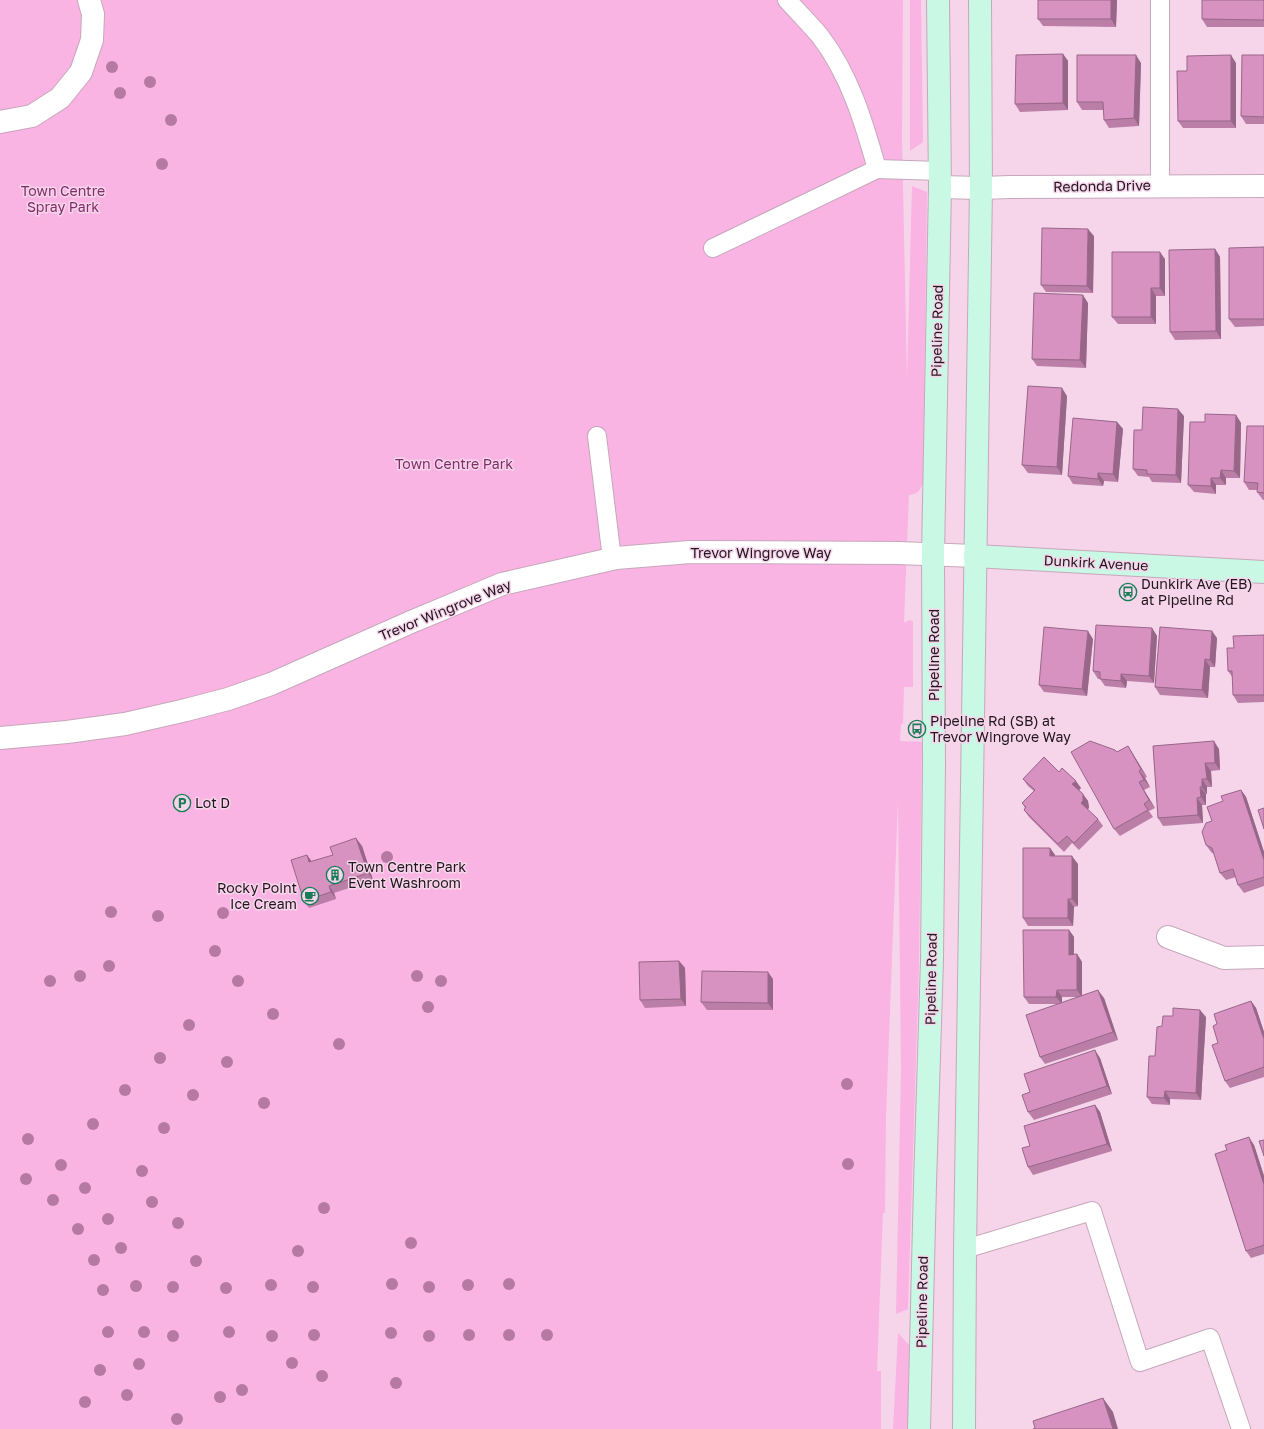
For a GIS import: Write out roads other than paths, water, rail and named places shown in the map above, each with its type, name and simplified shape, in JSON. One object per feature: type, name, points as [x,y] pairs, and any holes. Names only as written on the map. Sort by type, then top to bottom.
[{"type":"main road","name":"Pipeline Road","points":[[919,1429],[932,960],[934,749],[933,555],[940,179],[938,0]]},
{"type":"main road","points":[[964,1429],[965,1249],[981,188],[980,0]]},
{"type":"main road","name":"Dunkirk Avenue","points":[[975,556],[1264,572]]},
{"type":"street","points":[[0,122],[32,116],[60,98],[81,72],[92,40],[93,14],[89,0]]},
{"type":"street","name":"Redonda Drive","points":[[940,179],[981,188],[1264,186]]},
{"type":"street","name":"Trevor Wingrove Way","points":[[0,738],[67,732],[125,724],[228,699],[278,681],[411,622],[502,584],[612,559],[690,552],[975,556]]},
{"type":"street","points":[[1168,937],[1224,958],[1264,957]]},
{"type":"lane","points":[[787,0],[820,37],[841,69],[863,119],[877,169]]},
{"type":"lane","points":[[1160,0],[1160,186]]},
{"type":"lane","points":[[713,248],[877,169],[940,179]]},
{"type":"lane","points":[[597,436],[612,559]]},
{"type":"lane","points":[[965,1249],[1092,1211],[1140,1362],[1210,1338],[1241,1429]]},
{"type":"place","name":"Dunkirk Ave (EB) at Pipeline Rd","points":[[1128,592]]},
{"type":"place","name":"Pipeline Rd (SB) at Trevor Wingrove Way","points":[[917,729]]},
{"type":"place","name":"Lot D","points":[[182,803]]},
{"type":"place","name":"Town Centre Park Event Washroom","points":[[335,875]]},
{"type":"place","name":"Rocky Point Ice Cream","points":[[310,896]]},
{"type":"park label","name":"Town Centre Spray Park","points":[[63,200]]},
{"type":"park label","name":"Town Centre Park","points":[[454,464]]}]
